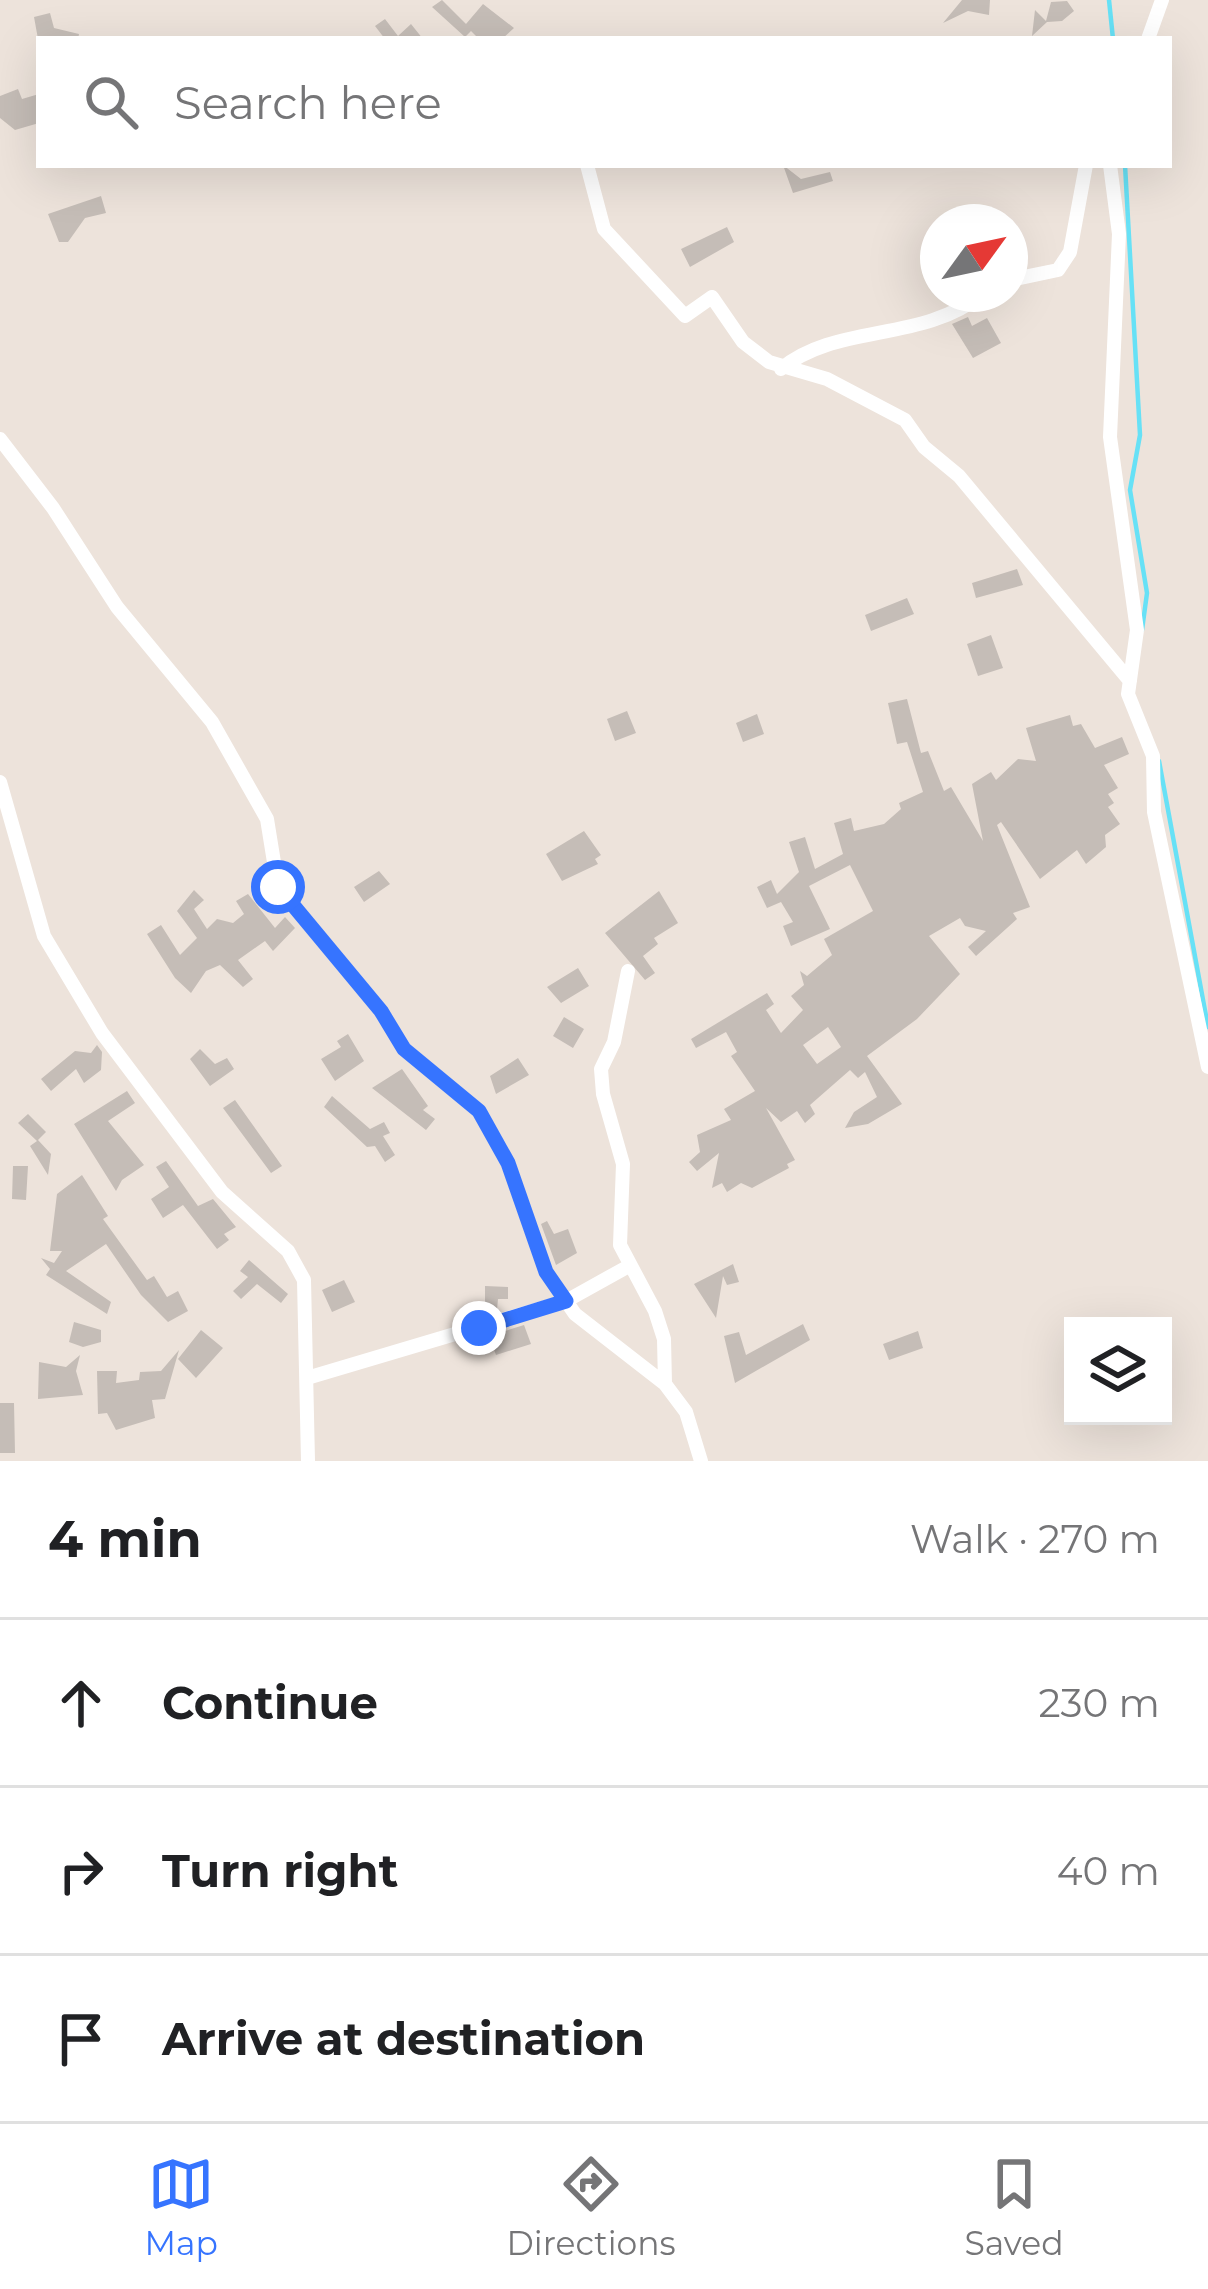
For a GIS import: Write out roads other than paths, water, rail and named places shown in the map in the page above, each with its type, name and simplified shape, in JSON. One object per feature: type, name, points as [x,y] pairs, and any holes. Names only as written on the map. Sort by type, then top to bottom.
[{"type":"street","points":[[1149,36],[1162,0]]},
{"type":"street","points":[[588,168],[604,229],[686,316],[712,297],[743,342],[781,369],[827,379],[904,420],[924,447],[959,476],[1130,681]]},
{"type":"street","points":[[1028,276],[1058,270],[1070,252],[1085,168]]},
{"type":"street","points":[[1110,168],[1119,234],[1110,437],[1116,505],[1135,583],[1131,711],[1153,756],[1154,812],[1208,1067]]},
{"type":"street","points":[[781,369],[802,352],[910,331],[957,312]]},
{"type":"street","points":[[0,439],[53,508],[117,607],[212,722],[267,819],[278,887],[381,1011],[404,1049],[479,1111],[508,1163],[546,1272],[566,1301],[601,1336],[665,1384],[686,1412],[701,1461]]},
{"type":"street","points":[[0,782],[44,936],[102,1033],[222,1192],[296,1262],[304,1280],[308,1461]]},
{"type":"street","points":[[628,971],[616,1006],[614,1042],[601,1069],[603,1094],[620,1144],[620,1245],[656,1311],[664,1339],[665,1384]]},
{"type":"street","points":[[307,1378],[566,1301],[629,1266]]},
{"type":"waterway","points":[[1109,0],[1113,36]]},
{"type":"waterway","points":[[1125,168],[1140,435],[1130,490],[1147,593],[1142,630]]},
{"type":"waterway","points":[[1159,761],[1208,1027]]}]
